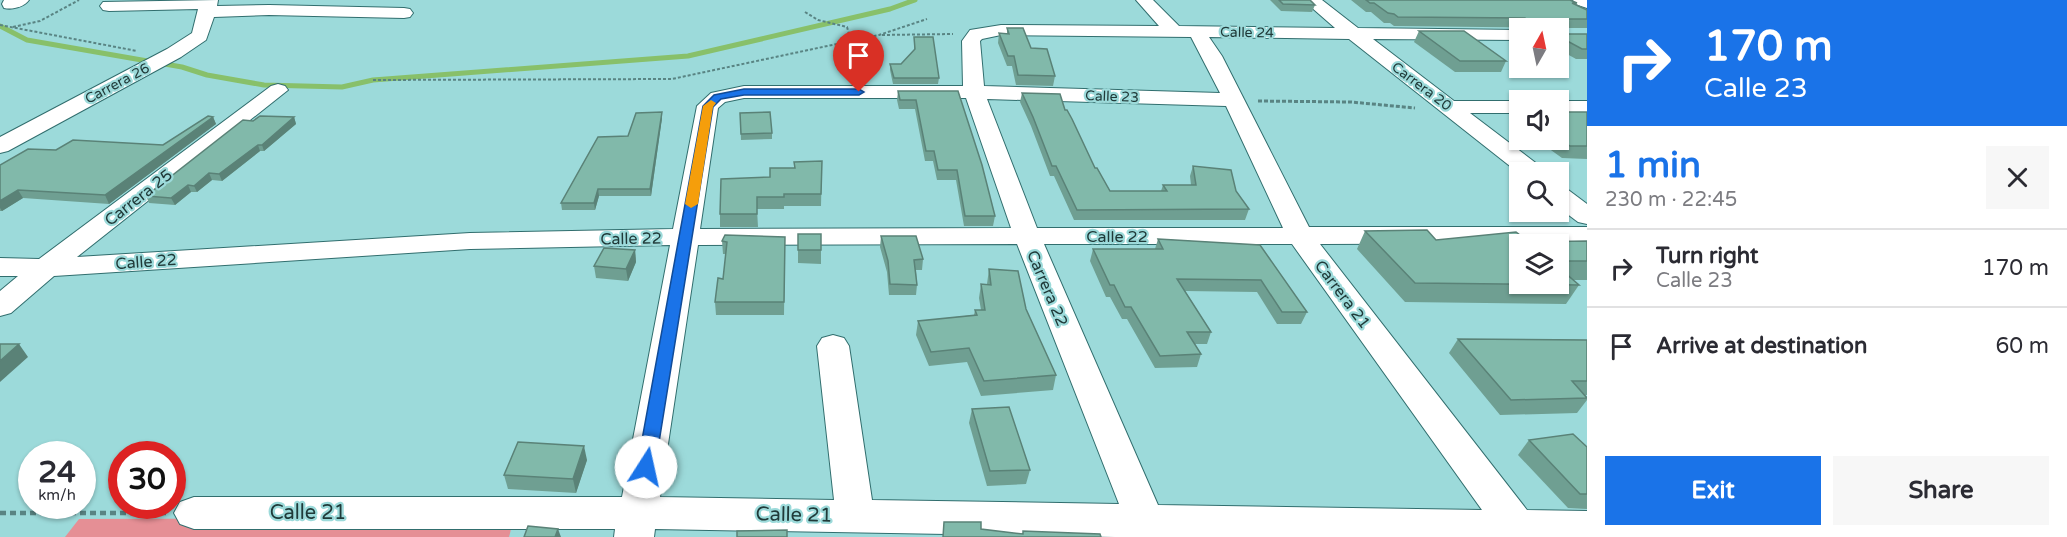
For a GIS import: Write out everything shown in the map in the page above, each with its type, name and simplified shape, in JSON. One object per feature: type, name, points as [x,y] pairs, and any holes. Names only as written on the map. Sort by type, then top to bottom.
[{"type":"street","name":"Carrera 21","points":[[1144,0],[1185,31],[1212,56],[1300,236],[1520,532]]},
{"type":"street","name":"Carrera 20","points":[[1311,0],[1519,162]]},
{"type":"street","points":[[1565,0],[1587,11]]},
{"type":"street","points":[[1581,0],[1587,3]]},
{"type":"street","points":[[109,6],[208,5],[269,10],[404,13]]},
{"type":"street","name":"Carrera 26","points":[[0,146],[142,61],[174,53],[200,36],[208,5]]},
{"type":"street","name":"Calle 24","points":[[976,34],[1001,30],[1509,35]]},
{"type":"street","name":"Carrera 22","points":[[976,34],[971,41],[974,92],[1027,236],[1149,530]]},
{"type":"street","name":"Carrera 25","points":[[0,306],[278,90]]},
{"type":"street","name":"Calle 23","points":[[686,237],[708,106],[718,97],[744,92],[974,92],[1233,100]]},
{"type":"street","points":[[1449,107],[1509,107]]},
{"type":"street","points":[[1569,107],[1587,107]]},
{"type":"street","points":[[1569,202],[1587,216]]},
{"type":"street","name":"Calle 22","points":[[0,267],[46,268],[470,241],[686,237],[1587,235]]},
{"type":"street","points":[[636,525],[686,237]]},
{"type":"street","points":[[833,346],[855,515]]},
{"type":"street","name":"Calle 21","points":[[194,513],[636,525],[855,515],[1149,530],[1520,532],[1587,528]]},
{"type":"path","points":[[9,27],[40,21],[79,0]]},
{"type":"path","points":[[805,12],[818,20],[847,27],[851,41]]},
{"type":"path","points":[[373,80],[672,78],[879,35],[927,19]]},
{"type":"path","points":[[0,25],[142,61]]},
{"type":"path","points":[[879,35],[976,34]]},
{"type":"path","points":[[1233,100],[1351,102],[1401,108],[1449,107]]},
{"type":"path","points":[[0,513],[194,513]]},
{"type":"shaded area","points":[[514,518],[509,537],[65,537],[79,519]]},
{"type":"building","points":[[1279,0],[1310,0],[1315,5],[1283,4]]},
{"type":"building","points":[[1366,0],[1570,0],[1587,10],[1587,19],[1398,17]]},
{"type":"building","points":[[1007,28],[1023,28],[1031,48],[1047,49],[1055,76],[1018,75],[1014,56],[1008,56],[999,33],[1009,34]]},
{"type":"building","points":[[1419,31],[1464,31],[1506,61],[1460,61]]},
{"type":"building","points":[[1569,34],[1587,34],[1587,49],[1582,49],[1569,42]]},
{"type":"building","points":[[914,37],[933,37],[939,78],[894,78],[890,64],[901,64],[915,49]]},
{"type":"building","points":[[898,91],[958,91],[982,165],[995,216],[965,216],[957,170],[938,170],[934,151],[926,151],[916,100],[900,100]]},
{"type":"building","points":[[1022,93],[1060,94],[1065,110],[1072,119],[1095,168],[1110,191],[1167,191],[1163,185],[1196,185],[1193,166],[1231,170],[1236,191],[1249,209],[1077,210],[1056,166],[1052,166]]},
{"type":"building","points":[[662,112],[650,189],[598,189],[594,203],[561,203],[598,137],[628,136],[636,113]]},
{"type":"building","points":[[770,112],[772,133],[741,134],[740,113]]},
{"type":"building","points":[[1569,112],[1587,112],[1587,146],[1570,146]]},
{"type":"building","points":[[208,116],[213,117],[105,195],[18,190],[0,201],[0,165],[28,149],[56,150],[73,140],[163,145]]},
{"type":"building","points":[[260,116],[294,117],[262,145],[258,145],[219,174],[209,173],[194,186],[188,185],[171,198],[146,196],[243,120],[253,121]]},
{"type":"building","points":[[822,161],[821,194],[757,197],[757,214],[720,214],[721,179],[770,177],[770,168],[795,168],[794,162]]},
{"type":"building","points":[[1427,230],[1436,240],[1516,232],[1519,234],[1509,234],[1509,284],[1415,283],[1365,231]]},
{"type":"building","points":[[798,234],[821,234],[821,250],[798,250]]},
{"type":"building","points":[[725,235],[785,237],[784,302],[715,302],[718,278],[723,279],[727,242],[722,241]]},
{"type":"building","points":[[881,236],[916,236],[923,259],[914,260],[917,285],[890,284],[888,261]]},
{"type":"building","points":[[1158,239],[1260,245],[1307,312],[1282,312],[1261,280],[1177,279],[1211,332],[1187,332],[1201,354],[1160,356],[1131,307],[1125,307],[1114,285],[1110,285],[1093,249],[1163,249]]},
{"type":"building","points":[[1569,241],[1587,241],[1587,261],[1569,261]]},
{"type":"building","points":[[604,248],[635,250],[626,269],[594,266]]},
{"type":"building","points":[[989,269],[1018,271],[1026,309],[1056,375],[984,381],[969,348],[931,352],[918,321],[977,315],[975,310],[985,310],[981,284],[991,285]]},
{"type":"building","points":[[1569,276],[1579,285],[1569,285]]},
{"type":"building","points":[[1458,339],[1587,340],[1587,381],[1572,381],[1587,398],[1511,400]]},
{"type":"building","points":[[0,344],[19,344],[0,361]]},
{"type":"building","points":[[1009,407],[1030,470],[990,471],[972,409]]},
{"type":"building","points":[[1573,434],[1587,447],[1587,494],[1580,494],[1529,440]]},
{"type":"building","points":[[518,442],[584,446],[573,479],[504,475]]},
{"type":"building","points":[[944,522],[981,522],[981,529],[1023,534],[1023,531],[1100,534],[1101,537],[943,537]]},
{"type":"building","points":[[528,526],[558,529],[555,537],[524,537]]},
{"type":"building","points":[[787,530],[787,537],[737,537],[737,531]]},
{"type":"waterway","points":[[0,26],[27,40],[182,67],[207,75],[264,85],[342,87],[373,80],[688,56],[890,9],[915,0]]},
{"type":"slow traffic","points":[[691,204],[708,106],[711,103]]},
{"type":"route","points":[[646,467],[708,106],[718,97],[744,92],[859,92]]}]
